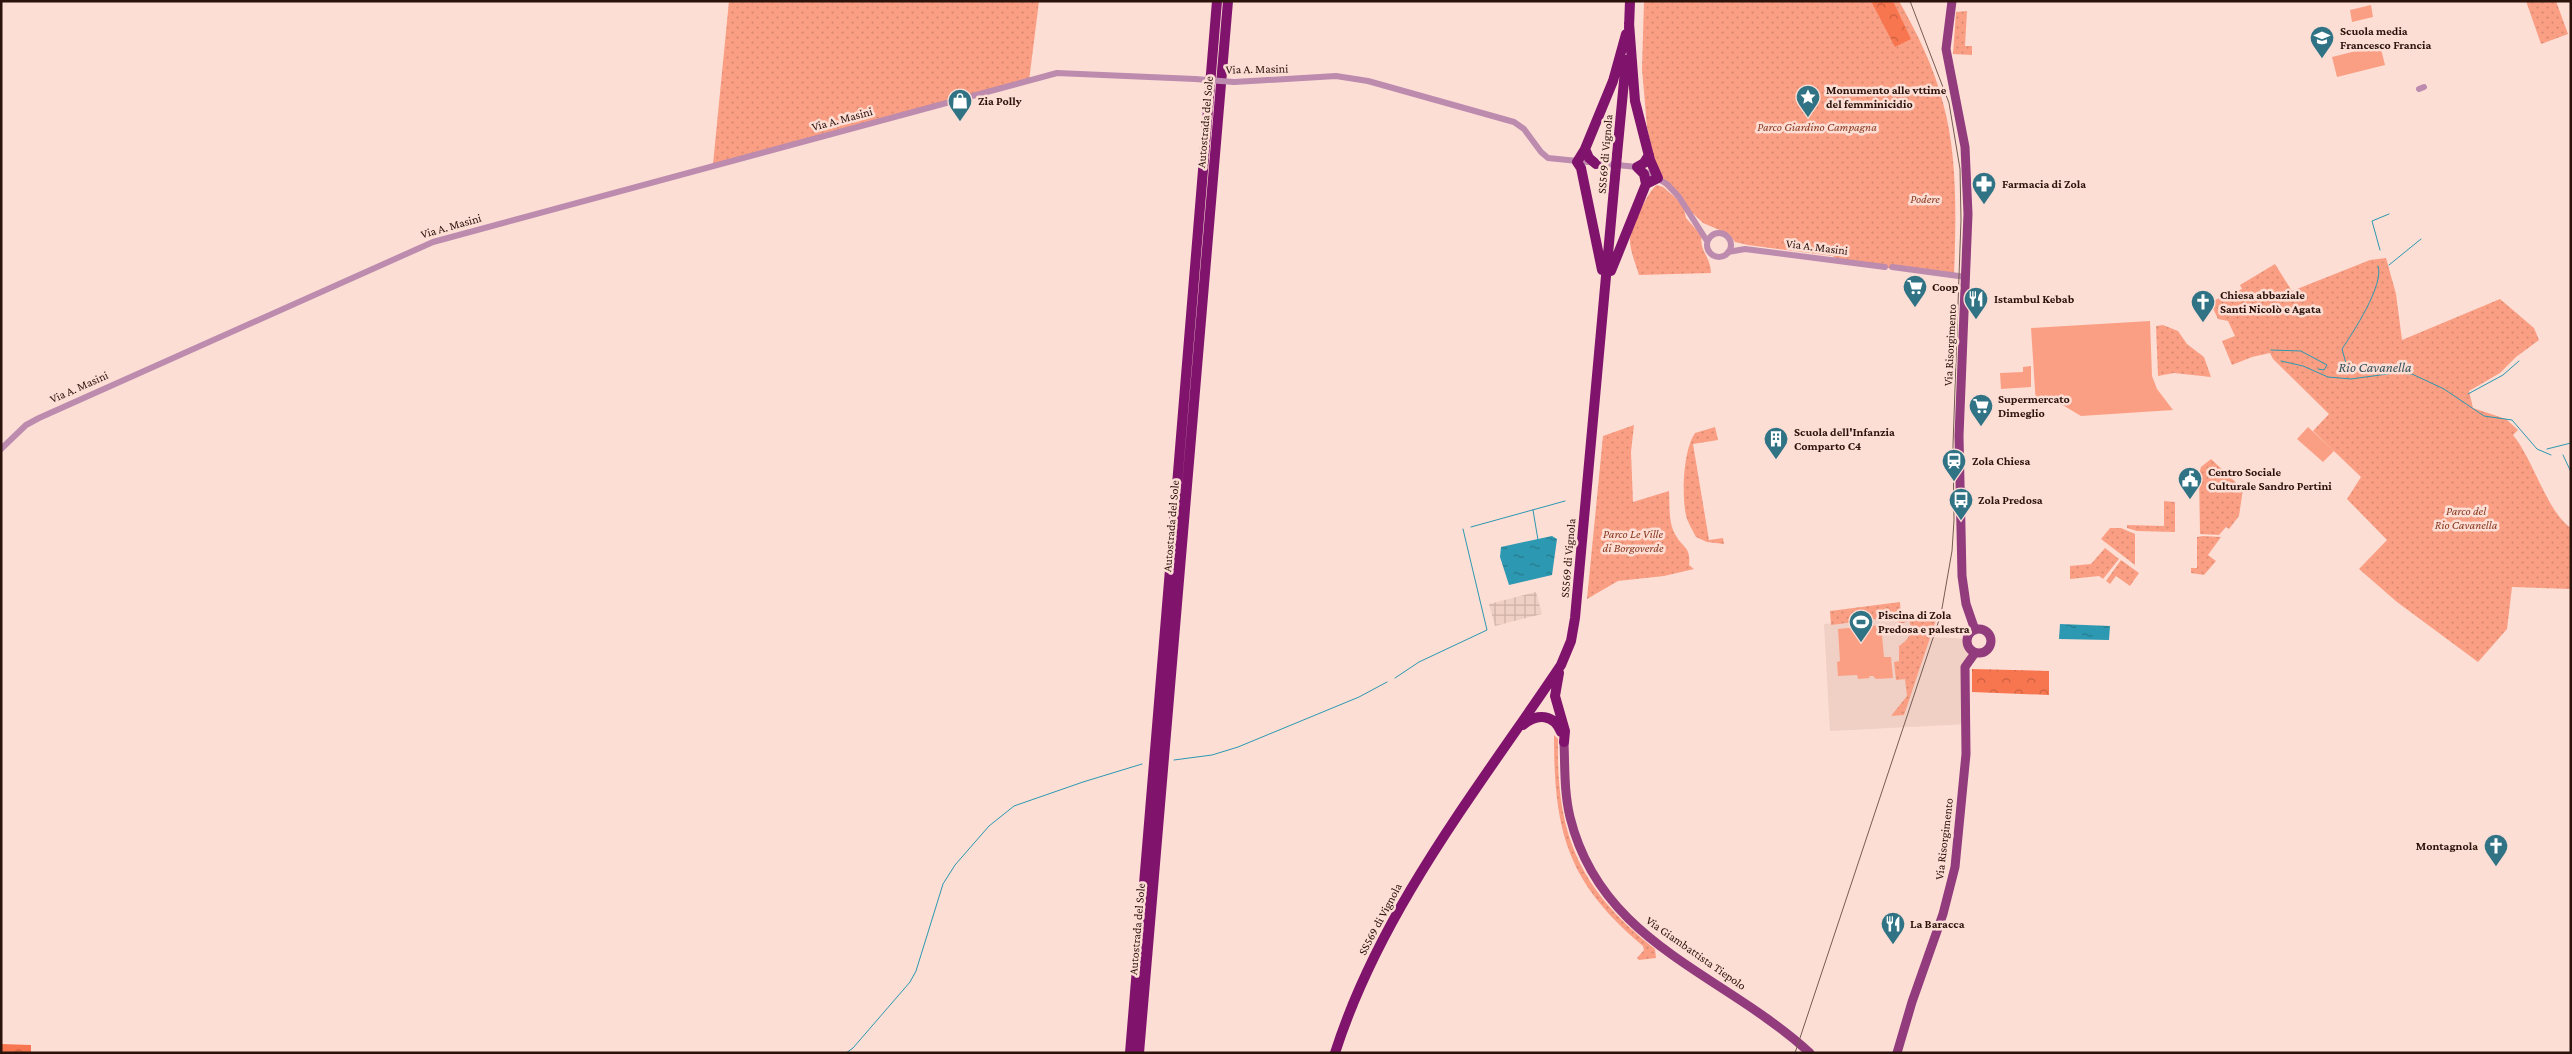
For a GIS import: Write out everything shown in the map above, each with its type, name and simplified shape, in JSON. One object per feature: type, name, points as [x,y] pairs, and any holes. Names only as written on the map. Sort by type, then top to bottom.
[{"type":"highway","name":"Autostrada del Sole","points":[[1130,1053],[1217,1]]},
{"type":"highway","name":"Autostrada del Sole","points":[[1139,1053],[1228,1]]},
{"type":"highway","name":"SS569 di Vignola","points":[[1335,1053],[1365,975],[1397,912],[1515,732],[1562,665],[1571,641],[1576,618],[1630,1]]},
{"type":"highway","points":[[1605,291],[1600,256],[1582,176],[1577,162],[1585,149],[1613,81],[1629,23]]},
{"type":"highway","points":[[1629,23],[1635,101],[1649,155],[1658,178],[1646,184]]},
{"type":"highway","points":[[1585,149],[1589,158],[1596,164]]},
{"type":"highway","points":[[1605,291],[1616,256],[1646,184],[1644,174],[1637,167],[1644,163],[1649,155]]},
{"type":"highway","points":[[1582,176],[1589,166],[1596,164]]},
{"type":"highway","points":[[1562,665],[1555,696],[1564,731],[1564,742]]},
{"type":"highway","points":[[1515,732],[1532,718],[1547,717],[1558,725],[1564,742]]},
{"type":"main road","name":"Via Risorgimento","points":[[1952,1],[1946,49],[1966,154],[1968,214],[1959,470],[1963,584],[1966,604],[1975,630]]},
{"type":"main road","points":[[1975,630],[1985,631],[1991,641],[1986,651],[1975,652],[1969,648],[1967,641],[1975,630]]},
{"type":"main road","name":"Via Risorgimento","points":[[1897,1053],[1912,1002],[1943,914],[1955,867],[1966,754],[1966,667],[1975,652]]},
{"type":"main road","name":"Via Giambattista Tiepolo","points":[[1564,742],[1564,783],[1574,831],[1589,869],[1611,901],[1636,927],[1655,943],[1752,1008],[1810,1053]]},
{"type":"street","name":"Via A. Masini","points":[[1,449],[26,425],[39,418],[433,242],[1051,74],[1070,72],[1234,82],[1336,76],[1368,81],[1502,117],[1524,129],[1541,152],[1548,158],[1637,167],[1658,178],[1679,197],[1708,241],[1707,248],[1713,256],[1723,256],[1728,252],[1745,249],[1966,278]]},
{"type":"street","name":"Via A. Masini","points":[[1698,225],[1716,233],[1724,234],[1745,249]]},
{"type":"street","points":[[1708,241],[1716,233]]},
{"type":"street","points":[[1728,252],[1730,246],[1729,239]]},
{"type":"shaded area","points":[[1536,592],[1542,614],[1495,626],[1489,604]]},
{"type":"shaded area","points":[[1938,614],[1932,637],[1970,639],[1968,724],[1830,731],[1824,624]]},
{"type":"green space","points":[[729,1],[1039,1],[1029,81],[713,164]]},
{"type":"green space","name":"Parco Giardino Campagna","points":[[1644,1],[1899,1],[1930,63],[1948,123],[1955,189],[1954,276],[1838,262],[1833,256],[1748,245],[1735,242],[1729,234],[1703,223],[1659,181],[1647,127],[1642,69]]},
{"type":"green space","points":[[1871,1],[1893,1],[1911,39],[1895,47]]},
{"type":"green space","points":[[2526,1],[2556,1],[2568,34],[2541,44]]},
{"type":"green space","points":[[2371,5],[2373,17],[2352,22],[2350,10]]},
{"type":"green space","points":[[1967,11],[1965,46],[1972,46],[1972,55],[1953,54],[1956,12]]},
{"type":"green space","points":[[2380,45],[2385,65],[2337,77],[2332,57]]},
{"type":"green space","points":[[1657,185],[1663,187],[1683,204],[1686,218],[1702,236],[1701,241],[1711,273],[1639,275],[1631,249],[1631,235],[1649,194]]},
{"type":"green space","name":"Parco del Rio Cavanella","points":[[2386,258],[2396,294],[2402,340],[2500,299],[2534,328],[2539,340],[2516,357],[2500,373],[2469,391],[2473,408],[2506,419],[2518,430],[2513,435],[2527,457],[2547,498],[2562,520],[2571,528],[2571,589],[2512,587],[2507,629],[2478,662],[2397,602],[2359,569],[2387,540],[2347,499],[2361,477],[2313,431],[2329,414],[2273,359],[2270,353],[2252,357],[2232,365],[2222,341],[2235,336],[2228,321],[2218,319],[2210,302],[2242,289],[2240,285],[2275,264],[2292,291],[2370,260]]},
{"type":"green space","points":[[2150,321],[2152,376],[2157,389],[2173,410],[2081,416],[2061,404],[2036,405],[2031,328]]},
{"type":"green space","points":[[2163,325],[2178,331],[2187,344],[2204,357],[2211,377],[2174,373],[2158,376],[2156,326]]},
{"type":"green space","points":[[2031,366],[2031,387],[2001,389],[2000,373],[2023,372],[2023,367]]},
{"type":"green space","name":"Parco Le Ville di Borgoverde","points":[[1634,425],[1631,452],[1633,502],[1669,491],[1670,518],[1673,529],[1678,539],[1688,551],[1689,565],[1694,569],[1664,576],[1618,581],[1587,599],[1603,436]]},
{"type":"green space","points":[[1715,427],[1718,440],[1693,444],[1709,540],[1723,538],[1724,544],[1707,542],[1696,537],[1687,519],[1684,500],[1684,475],[1691,441],[1695,433]]},
{"type":"green space","points":[[2308,427],[2334,451],[2323,462],[2297,439]]},
{"type":"green space","points":[[2211,459],[2243,489],[2239,516],[2229,529],[2226,527],[2219,535],[2200,534],[2199,474],[2201,467]]},
{"type":"green space","points":[[2164,501],[2175,502],[2175,532],[2137,531],[2127,528],[2127,525],[2164,526]]},
{"type":"green space","points":[[2110,528],[2121,528],[2135,534],[2135,565],[2101,539]]},
{"type":"green space","points":[[2197,537],[2221,537],[2208,555],[2216,561],[2204,575],[2191,573],[2191,568],[2197,568]]},
{"type":"green space","points":[[2105,548],[2119,559],[2103,579],[2099,576],[2070,579],[2070,566],[2091,564]]},
{"type":"green space","points":[[2121,560],[2139,573],[2130,586],[2116,576],[2110,584],[2106,581]]},
{"type":"green space","points":[[1900,602],[1901,617],[1938,614],[1904,715],[1891,716],[1907,696],[1905,679],[1896,680],[1894,662],[1899,661],[1899,646],[1909,635],[1911,629],[1909,621],[1900,624],[1895,617],[1831,625],[1830,611]]},
{"type":"green space","name":"Piscina di Zola Predosa e palestra","points":[[1881,625],[1884,657],[1891,657],[1893,678],[1876,679],[1873,676],[1869,676],[1870,678],[1858,679],[1857,675],[1838,676],[1837,662],[1840,661],[1838,629]]},
{"type":"green space","points":[[1972,669],[2049,671],[2049,695],[1972,692]]},
{"type":"green space","points":[[1554,735],[1558,739],[1558,773],[1562,804],[1568,832],[1577,858],[1590,882],[1608,904],[1629,927],[1655,949],[1656,958],[1639,960],[1637,958],[1644,950],[1643,946],[1617,923],[1597,900],[1581,877],[1570,853],[1562,828],[1557,800]]},
{"type":"green space","points":[[1,1044],[31,1045],[31,1053],[1,1053]]},
{"type":"water","points":[[1552,536],[1557,539],[1552,575],[1509,585],[1500,557],[1501,547]]},
{"type":"water","points":[[2060,624],[2110,626],[2109,640],[2059,639]]},
{"type":"waterway","points":[[2380,250],[2372,221],[2389,214]]},
{"type":"waterway","points":[[2389,265],[2421,239]]},
{"type":"waterway","points":[[2346,370],[2347,367],[2342,349],[2360,321],[2372,296],[2377,284],[2378,266]]},
{"type":"waterway","points":[[2271,350],[2301,351],[2327,365],[2324,370],[2318,369]]},
{"type":"waterway","name":"Rio Cavanella","points":[[2281,361],[2303,366],[2328,377],[2351,379],[2395,373],[2412,374],[2444,389],[2484,416],[2512,420],[2537,449],[2551,455]]},
{"type":"waterway","points":[[2468,394],[2503,375],[2519,361]]},
{"type":"waterway","name":"Rio Cavanella","points":[[2547,449],[2571,443]]},
{"type":"waterway","points":[[2563,455],[2571,472]]},
{"type":"waterway","points":[[1471,527],[1565,501]]},
{"type":"waterway","points":[[1533,510],[1538,540]]},
{"type":"waterway","points":[[1395,678],[1419,662],[1487,630],[1463,529]]},
{"type":"waterway","points":[[1174,760],[1212,755],[1238,747],[1359,697],[1387,682]]},
{"type":"waterway","points":[[846,1053],[853,1048],[910,982],[916,971],[943,884],[955,865],[989,826],[1014,806],[1142,764]]},
{"type":"railway","points":[[1795,1053],[1941,614],[1952,551],[1954,520],[1953,445],[1961,220],[1960,169],[1949,103],[1910,1]]},
{"type":"place","name":"Scuola media Francesco Francia","points":[[2322,59]]},
{"type":"place","name":"Monumento alle vttime del femminicidio","points":[[1808,118]]},
{"type":"place","name":"Zia Polly","points":[[960,122]]},
{"type":"place","name":"Farmacia di Zola","points":[[1984,205]]},
{"type":"place","name":"Coop","points":[[1915,308]]},
{"type":"place","name":"Istambul Kebab","points":[[1976,320]]},
{"type":"place","name":"Chiesa abbaziale Santi Nicolò e Agata","points":[[2203,323]]},
{"type":"place","name":"Supermercato Dimeglio","points":[[1981,427]]},
{"type":"place","name":"Scuola dell'Infanzia Comparto C4","points":[[1776,460]]},
{"type":"place","name":"Zola Chiesa","points":[[1954,482]]},
{"type":"place","name":"Centro Sociale Culturale Sandro Pertini","points":[[2190,500]]},
{"type":"place","name":"Zola Predosa","points":[[1961,521]]},
{"type":"place","name":"Piscina di Zola Predosa e palestra","points":[[1861,643]]},
{"type":"place","name":"Montagnola","points":[[2496,867]]},
{"type":"place","name":"La Baracca","points":[[1893,945]]},
{"type":"park label","name":"Podere","points":[[1925,199]]}]
